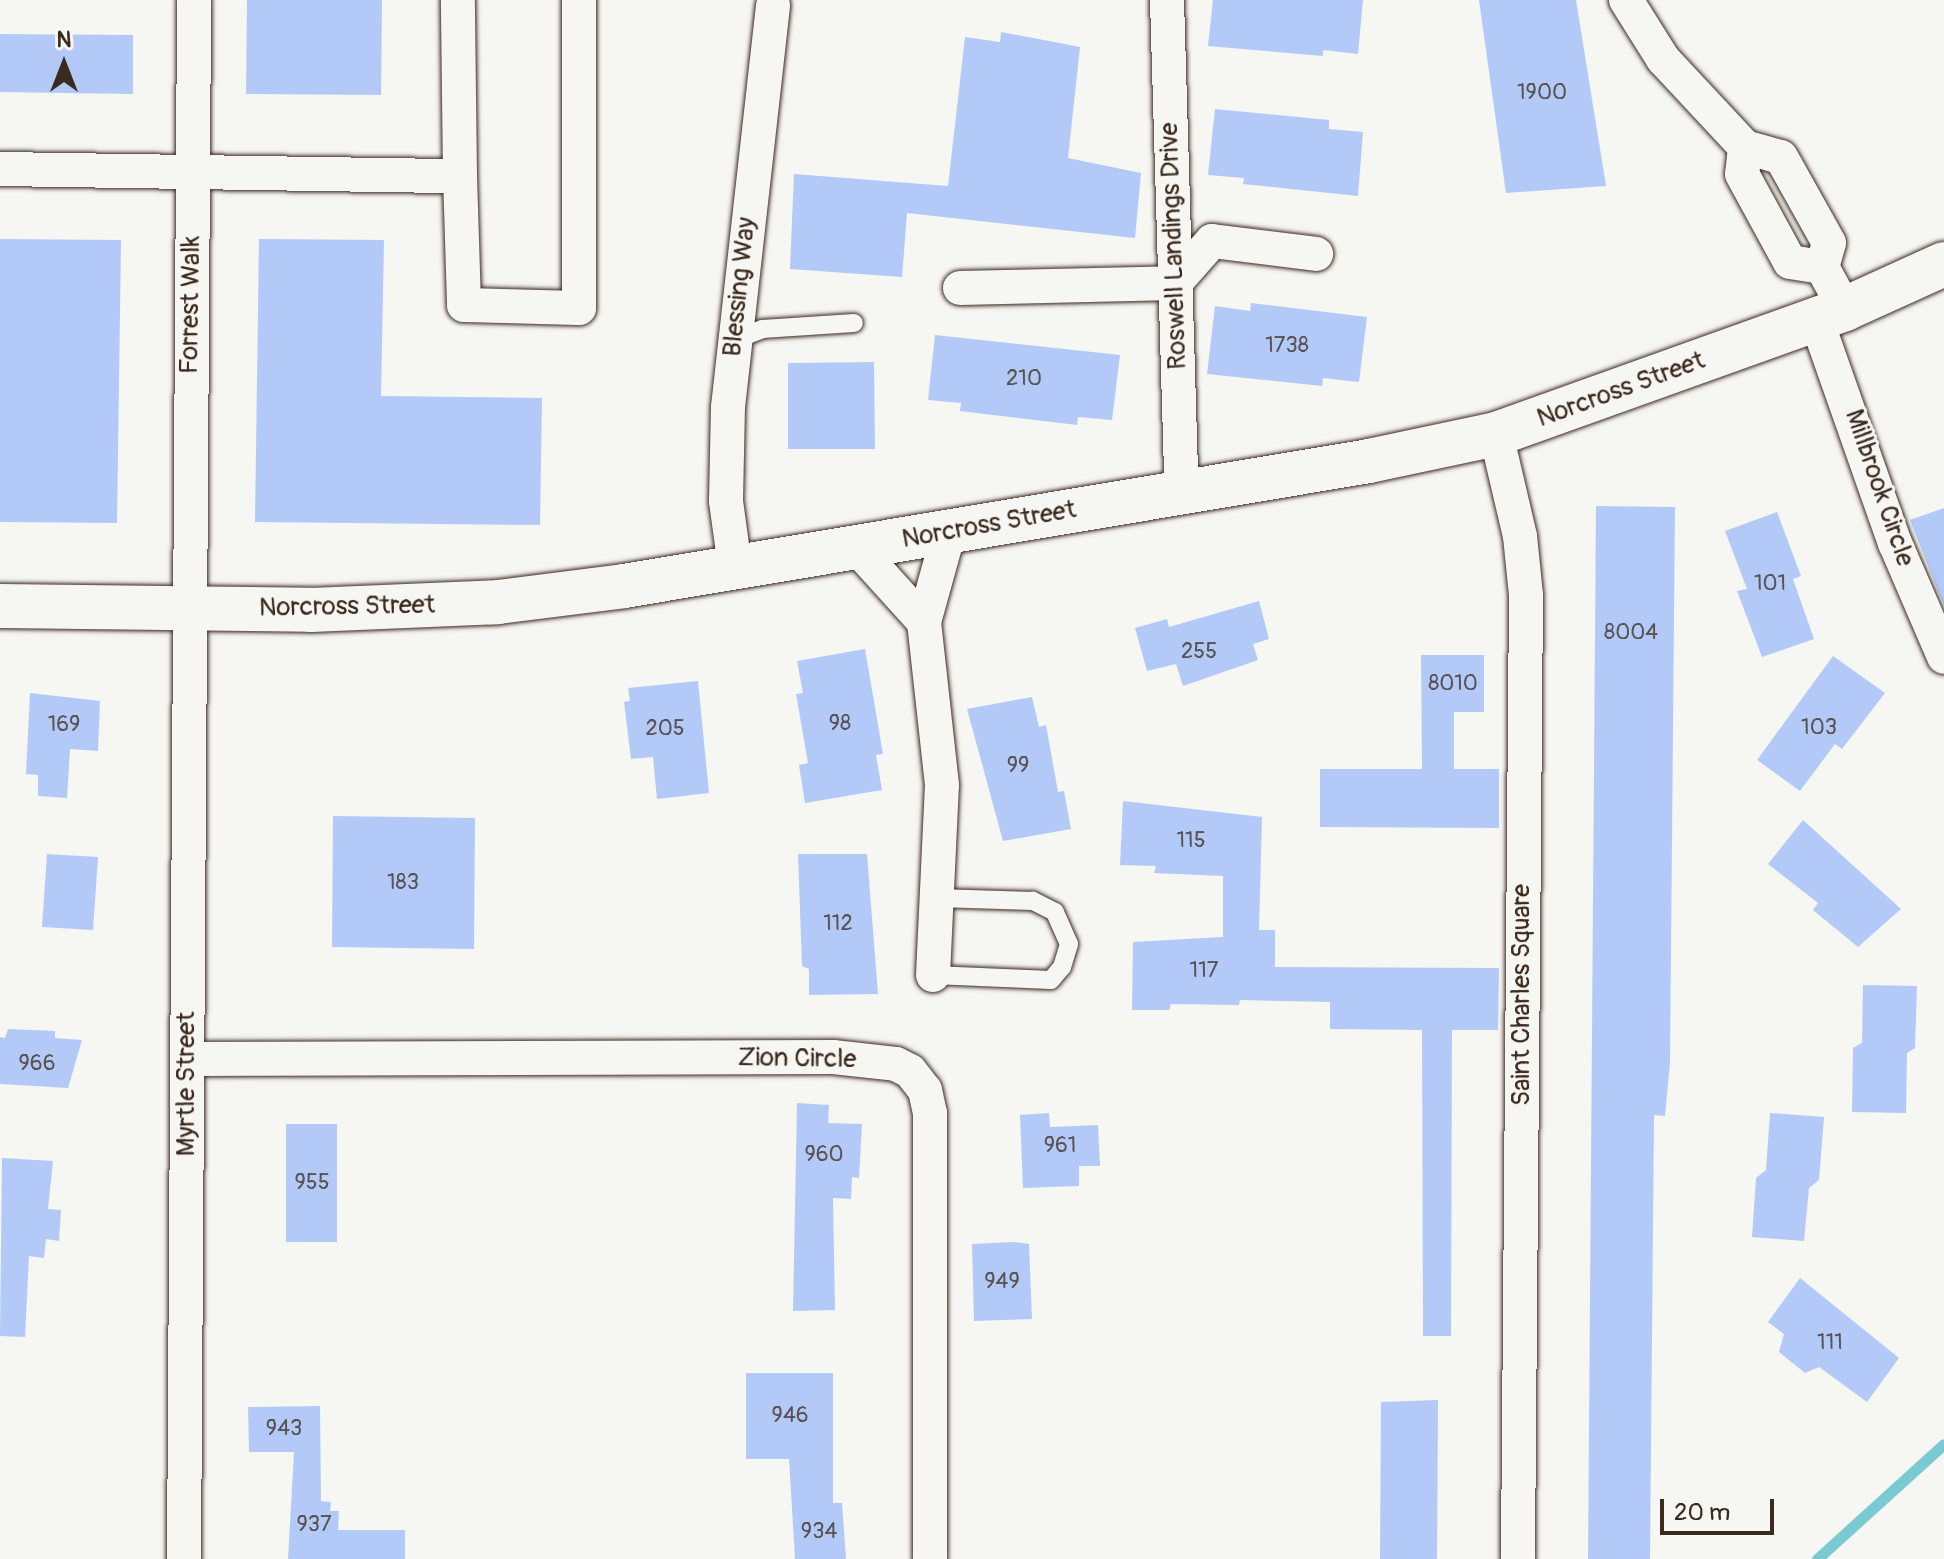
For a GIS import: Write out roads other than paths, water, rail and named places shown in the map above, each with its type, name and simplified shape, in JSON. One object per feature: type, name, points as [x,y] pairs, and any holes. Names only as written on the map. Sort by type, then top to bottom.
[{"type":"street","name":"Forrest Walk","points":[[188,609],[194,0]]},
{"type":"street","points":[[458,0],[464,305],[579,308],[579,0]]},
{"type":"street","name":"Roswell Landings Drive","points":[[1167,0],[1182,492]]},
{"type":"street","points":[[1626,0],[1663,59],[1745,147],[1781,157],[1829,243],[1822,267],[1790,262],[1742,174],[1745,147]]},
{"type":"street","name":"Blessing Way","points":[[735,567],[726,501],[734,340],[773,6]]},
{"type":"street","points":[[0,169],[460,176]]},
{"type":"street","points":[[1766,218],[1805,200]]},
{"type":"street","points":[[960,288],[1175,283],[1212,241],[1316,254]]},
{"type":"street","name":"Norcross Street","points":[[0,606],[188,609],[498,602],[735,567],[1182,492],[1496,434],[1830,314],[1944,264]]},
{"type":"street","name":"Millbrook Circle","points":[[1822,267],[1830,314],[1895,543],[1944,657]]},
{"type":"street","name":"Saint Charles Square","points":[[1496,434],[1520,536],[1526,595],[1518,1559]]},
{"type":"street","points":[[933,975],[942,785],[924,622],[949,532]]},
{"type":"street","points":[[856,547],[924,622]]},
{"type":"street","name":"Myrtle Street","points":[[184,1559],[188,609]]},
{"type":"street","name":"Zion Circle","points":[[188,1059],[833,1057],[896,1064],[910,1071],[925,1090],[930,1113],[930,1559]]},
{"type":"lane","points":[[734,340],[771,328],[854,323]]},
{"type":"lane","points":[[933,975],[1051,980],[1062,967],[1069,944],[1065,925],[1055,912],[1033,901],[937,898]]},
{"type":"waterway","points":[[1817,1559],[1944,1444]]}]
